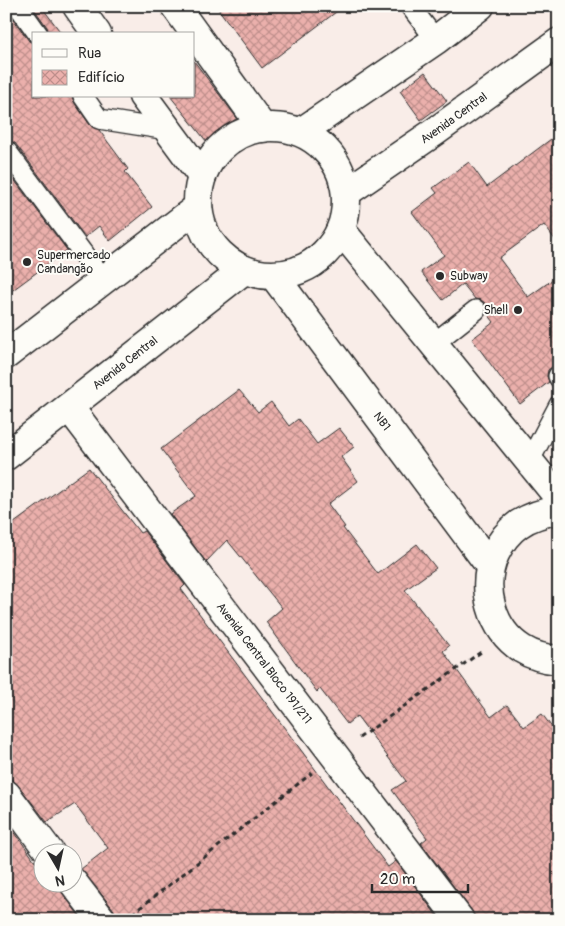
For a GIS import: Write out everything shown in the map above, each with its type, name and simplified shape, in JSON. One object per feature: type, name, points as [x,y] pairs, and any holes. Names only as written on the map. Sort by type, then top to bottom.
[{"type":"street","points":[[77,6],[96,32]]},
{"type":"street","points":[[175,6],[194,32]]},
{"type":"street","points":[[300,132],[436,40],[480,6]]},
{"type":"street","points":[[195,34],[263,128]]},
{"type":"street","name":"Avenida Central","points":[[347,192],[436,131],[559,42]]},
{"type":"street","points":[[144,98],[202,176]]},
{"type":"street","points":[[263,128],[300,132],[323,146],[339,167],[347,192],[347,211],[342,230],[326,254],[302,270],[274,276],[244,270],[220,255],[204,234],[198,207],[202,176],[216,153],[237,136],[263,128]]},
{"type":"street","points":[[6,355],[198,207]]},
{"type":"street","points":[[342,230],[559,498]]},
{"type":"street","name":"Avenida Central","points":[[6,456],[244,270]]},
{"type":"street","name":"NB1","points":[[274,276],[490,566]]},
{"type":"street","name":"Avenida Central Bloco 191/211","points":[[69,407],[460,920]]},
{"type":"street","points":[[559,510],[542,513],[518,524],[500,543],[490,566],[488,590],[493,614],[506,635],[522,649],[543,658],[559,660]]},
{"type":"street","points":[[6,794],[44,844]]},
{"type":"street","points":[[82,894],[102,920]]},
{"type":"lane","points":[[18,6],[37,32]]},
{"type":"lane","points":[[410,6],[436,40]]},
{"type":"lane","points":[[84,98],[99,119],[168,130]]},
{"type":"lane","points":[[6,150],[102,280]]},
{"type":"lane","points":[[434,344],[476,310]]},
{"type":"lane","points":[[529,462],[559,405]]},
{"type":"building","points":[[6,6],[9,13],[32,43],[32,98],[73,98],[90,125],[99,130],[128,169],[125,172],[152,207],[110,241],[99,226],[85,237],[15,143],[6,139]]},
{"type":"building","points":[[32,6],[41,6],[60,32],[48,32]]},
{"type":"building","points":[[216,6],[344,6],[262,68]]},
{"type":"building","points":[[195,62],[237,118],[207,142],[172,98],[195,98]]},
{"type":"building","points":[[425,72],[447,101],[421,120],[400,91]]},
{"type":"building","points":[[559,133],[559,245],[544,225],[499,258],[528,297],[559,275],[559,365],[553,366],[548,370],[549,382],[520,404],[472,339],[494,322],[487,313],[485,303],[475,299],[463,284],[443,300],[421,272],[444,255],[412,212],[437,193],[433,188],[469,162],[487,187]]},
{"type":"building","points":[[6,169],[67,250],[6,295]]},
{"type":"building","points":[[239,390],[258,412],[271,402],[289,426],[298,419],[317,444],[339,428],[354,447],[341,457],[358,481],[328,504],[345,527],[343,528],[378,574],[417,544],[436,568],[405,590],[449,646],[443,651],[491,717],[507,705],[524,727],[542,714],[559,737],[559,920],[475,920],[472,911],[421,843],[427,838],[392,790],[406,781],[357,716],[347,724],[320,689],[317,692],[266,622],[282,608],[227,540],[206,562],[170,514],[196,496],[161,449]]},
{"type":"building","points":[[89,468],[140,533],[144,531],[185,585],[181,589],[388,867],[396,861],[440,920],[117,920],[114,910],[82,870],[82,868],[108,848],[75,804],[47,822],[18,785],[13,780],[6,779],[6,529]]},
{"type":"building","points":[[6,820],[32,857],[32,894],[64,894],[82,920],[6,920]]},
{"type":"place","name":"Supermercado Candangão","points":[[27,262]]},
{"type":"place","name":"Subway","points":[[440,276]]},
{"type":"place","name":"Shell","points":[[518,310]]}]
